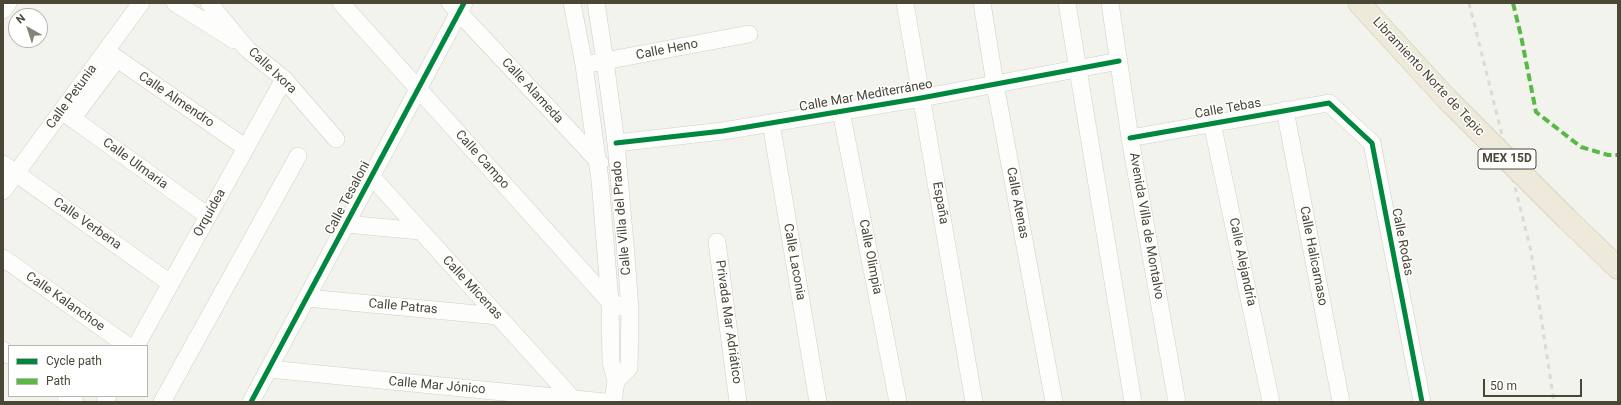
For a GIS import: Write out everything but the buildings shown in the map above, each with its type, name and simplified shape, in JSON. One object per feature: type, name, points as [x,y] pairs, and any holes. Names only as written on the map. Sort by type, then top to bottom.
[{"type":"highway","name":"Libramiento Norte de Tepic","points":[[1359,3],[1447,99],[1618,268]]},
{"type":"street","points":[[3,10],[8,3]]},
{"type":"street","name":"Calle Petunia","points":[[3,191],[10,169],[67,115],[111,55],[141,3]]},
{"type":"street","points":[[175,3],[247,49]]},
{"type":"street","name":"Calle Ixora","points":[[209,3],[247,49],[284,79],[336,139]]},
{"type":"street","name":"Calle Campo","points":[[341,3],[610,302],[630,310]]},
{"type":"street","points":[[573,3],[599,26]]},
{"type":"street","name":"Calle Villa del Prado","points":[[573,3],[584,65],[597,162],[610,302],[611,362],[616,381],[613,402]]},
{"type":"street","name":"Calle Villa del Prado","points":[[596,3],[616,143],[630,310],[629,368],[616,381]]},
{"type":"street","name":"España","points":[[905,3],[974,402]]},
{"type":"street","name":"Calle Atenas","points":[[982,3],[995,84],[1054,402]]},
{"type":"street","points":[[1067,3],[1134,402]]},
{"type":"street","name":"Avenida Villa de Montalvo","points":[[1110,3],[1130,138],[1177,402]]},
{"type":"street","name":"Calle Tesaloni","points":[[251,402],[418,89],[457,6]]},
{"type":"street","name":"Calle Alameda","points":[[457,6],[597,162],[618,174]]},
{"type":"street","name":"Calle Heno","points":[[584,65],[749,34]]},
{"type":"street","name":"Calle Almendro","points":[[111,55],[246,148]]},
{"type":"street","name":"Calle Mar Mediterráneo","points":[[616,143],[724,131],[841,112],[1119,61]]},
{"type":"street","name":"Orquídea","points":[[137,345],[284,79]]},
{"type":"street","name":"Calle Tebas","points":[[1130,138],[1329,103]]},
{"type":"street","name":"Calle Rodas","points":[[1329,103],[1372,143],[1422,402]]},
{"type":"street","name":"Calle Halicarnaso","points":[[1285,110],[1341,402]]},
{"type":"street","name":"Calle Olimpia","points":[[841,112],[898,402]]},
{"type":"street","name":"Calle Ulmaria","points":[[67,115],[208,216]]},
{"type":"street","name":"Calle Laconia","points":[[771,123],[818,402]]},
{"type":"street","name":"Calle Alejandría","points":[[1212,123],[1271,402]]},
{"type":"street","points":[[162,402],[298,156]]},
{"type":"street","name":"Calle Verbena","points":[[10,169],[170,284]]},
{"type":"street","name":"Calle Micenas","points":[[372,177],[573,399]]},
{"type":"street","points":[[346,224],[420,231]]},
{"type":"street","name":"Privada Mar Adriático","points":[[717,242],[738,402]]},
{"type":"street","name":"Calle Kalanchoe","points":[[3,258],[127,345]]},
{"type":"street","name":"Calle Patras","points":[[307,298],[498,316]]},
{"type":"street","name":"Calle Mar Jónico","points":[[269,369],[605,402]]},
{"type":"railway","points":[[1469,3],[1531,251],[1554,402]]},
{"type":"marked path","points":[[1513,3],[1536,112],[1581,147],[1608,155],[1618,155]]},
{"type":"cycle path","points":[[251,402],[464,3]]},
{"type":"cycle path","points":[[616,143],[723,131],[921,98],[1119,61]]},
{"type":"cycle path","points":[[1130,138],[1329,103],[1372,143],[1422,402]]}]
